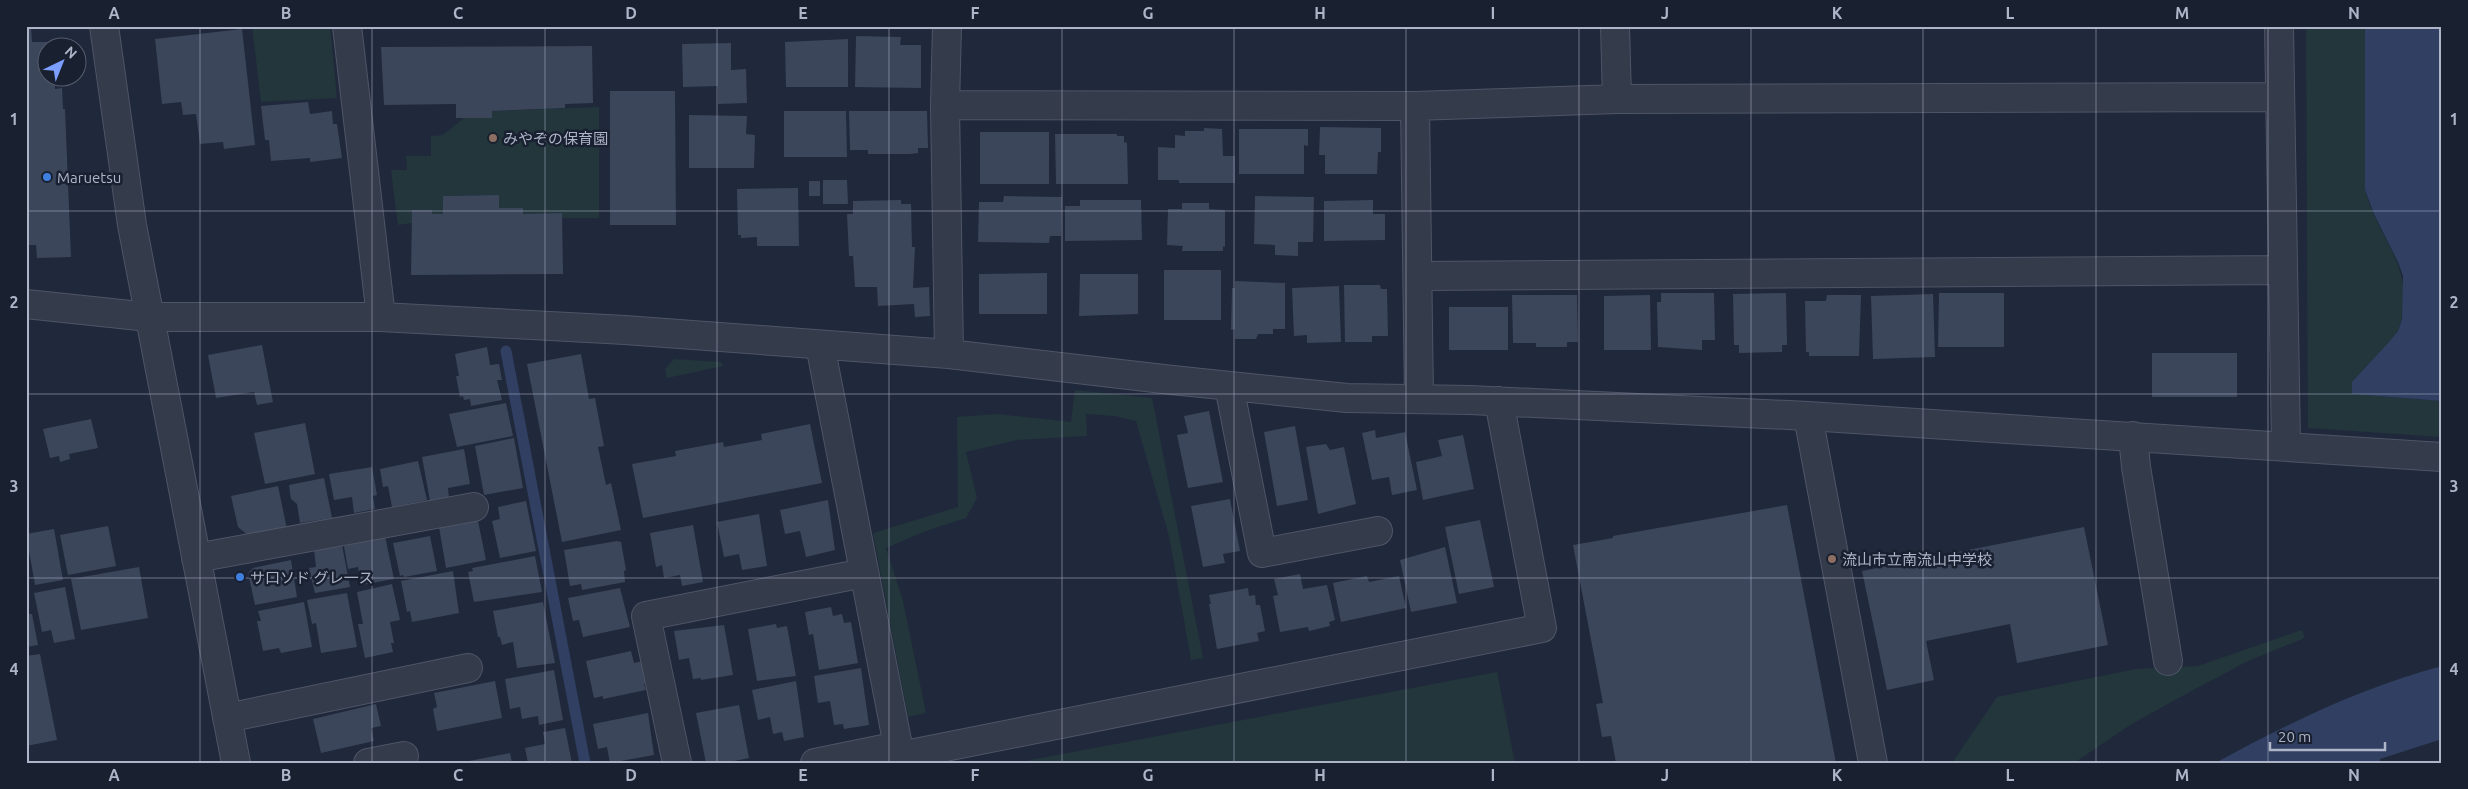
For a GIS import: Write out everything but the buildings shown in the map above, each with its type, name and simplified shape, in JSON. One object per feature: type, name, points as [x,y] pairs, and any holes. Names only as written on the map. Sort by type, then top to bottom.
[{"type":"street","points":[[104,26],[129,206],[236,763]]},
{"type":"street","points":[[347,26],[381,317]]},
{"type":"street","points":[[947,26],[945,105],[949,354]]},
{"type":"street","points":[[1615,26],[1616,99]]},
{"type":"street","points":[[2279,26],[2286,446]]},
{"type":"street","points":[[945,105],[1415,106],[1616,99],[2280,97]]},
{"type":"street","points":[[1415,106],[1419,399]]},
{"type":"street","points":[[1418,276],[2283,270]]},
{"type":"street","points":[[26,304],[149,317],[381,317],[625,330],[949,354],[1347,398],[1499,401],[1808,416],[2442,457]]},
{"type":"street","points":[[820,345],[900,755]]},
{"type":"street","points":[[1229,386],[1262,553],[1378,531]]},
{"type":"street","points":[[815,763],[900,755],[1542,628],[1499,401]]},
{"type":"street","points":[[1808,416],[1873,763]]},
{"type":"street","points":[[2133,436],[2136,467],[2168,661]]},
{"type":"street","points":[[196,558],[474,506]]},
{"type":"street","points":[[677,763],[646,616],[864,573]]},
{"type":"street","points":[[227,718],[468,668]]},
{"type":"street","points":[[368,763],[404,756]]},
{"type":"shaded area","points":[[252,26],[330,26],[337,98],[261,102]]},
{"type":"shaded area","points":[[2306,26],[2365,26],[2365,190],[2371,209],[2395,257],[2404,290],[2403,309],[2398,331],[2352,394],[2442,401],[2442,437],[2308,428]]},
{"type":"shaded area","points":[[599,107],[599,218],[562,218],[562,213],[523,214],[523,208],[499,208],[499,195],[443,196],[443,214],[432,214],[431,210],[412,210],[412,223],[398,225],[391,170],[407,170],[406,156],[431,156],[431,136],[443,135],[464,118],[492,118],[492,111]]},
{"type":"shaded area","points":[[674,359],[721,362],[723,366],[667,378],[665,369]]},
{"type":"shaded area","points":[[1075,390],[1152,398],[1203,658],[1191,660],[1169,536],[1136,421],[1115,416],[1086,414],[1087,436],[1017,440],[966,452],[977,498],[966,518],[926,531],[886,548],[903,601],[926,713],[908,717],[873,533],[958,507],[957,417],[997,414],[1071,422]]},
{"type":"shaded area","points":[[2302,630],[2305,638],[2248,661],[2186,694],[2130,725],[2074,763],[1952,763],[1997,697],[2136,669],[2198,666]]},
{"type":"shaded area","points":[[1497,672],[1515,763],[1015,763]]},
{"type":"water","points":[[2365,26],[2442,26],[2442,401],[2352,394],[2352,382],[2398,331],[2402,319],[2403,276],[2365,190]]},
{"type":"water","points":[[2442,666],[2442,739],[2380,759],[2381,763],[2215,763],[2270,734],[2354,696]]},
{"type":"waterway","points":[[506,351],[585,763]]},
{"type":"place","name":"みやぞの保育園","points":[[493,138]]},
{"type":"place","name":"Maruetsu","points":[[47,177]]},
{"type":"place","name":"流山市立南流山中学校","points":[[1832,559]]},
{"type":"place","name":"サ口ソド グレ一ス","points":[[240,577]]}]
